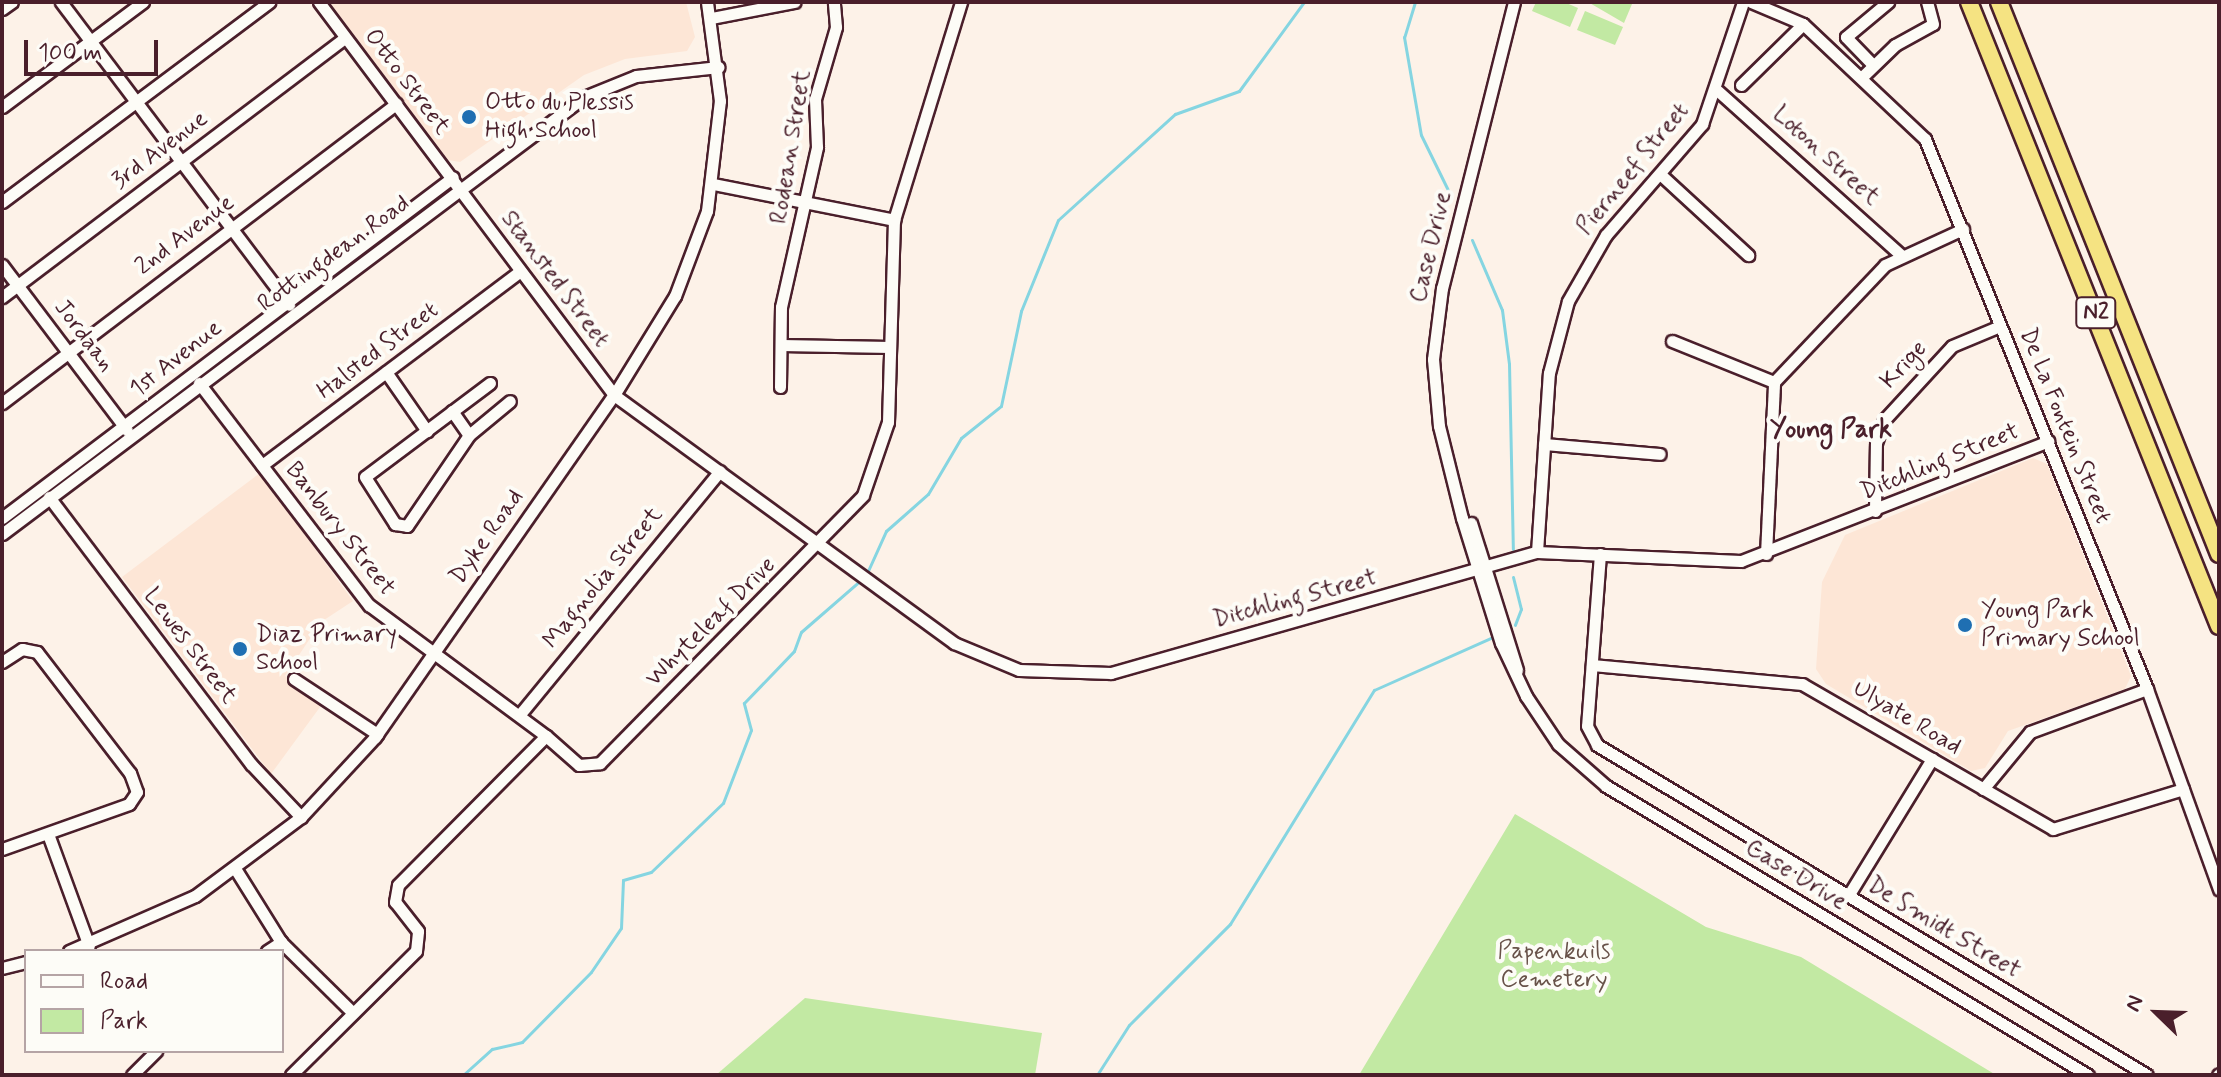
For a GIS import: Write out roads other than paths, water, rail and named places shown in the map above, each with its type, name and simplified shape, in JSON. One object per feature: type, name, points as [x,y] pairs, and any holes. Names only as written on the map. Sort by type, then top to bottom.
[{"type":"highway","name":"N2","points":[[1969,2],[2219,626]]},
{"type":"highway","name":"N2","points":[[2000,2],[2219,554]]},
{"type":"street","points":[[2,9],[12,2]]},
{"type":"street","points":[[61,2],[290,306]]},
{"type":"street","points":[[2,107],[143,2]]},
{"type":"street","points":[[2,202],[269,2]]},
{"type":"street","name":"Otto Street","points":[[319,2],[461,188]]},
{"type":"street","name":"Dyke Road","points":[[77,949],[89,946],[236,870],[301,817],[377,734],[614,395],[675,296],[713,184],[719,67],[707,2]]},
{"type":"street","points":[[711,18],[794,2]]},
{"type":"street","name":"Rodean Street","points":[[780,387],[781,307],[807,203],[815,99],[836,27],[834,2]]},
{"type":"street","name":"Whyteleaf Drive","points":[[546,736],[579,765],[596,766],[821,544],[863,495],[879,460],[890,347],[894,220],[961,2]]},
{"type":"street","name":"Case Drive","points":[[1514,2],[1434,345],[1435,403],[1460,504],[1517,675],[1549,733],[1606,786],[2088,1075]]},
{"type":"street","name":"Pierneef Street","points":[[1537,552],[1549,373],[1568,301],[1596,249],[1697,131],[1718,91],[1743,2]]},
{"type":"street","name":"De La Fontein Street","points":[[1751,2],[1803,24],[1922,134],[2147,689],[2219,889]]},
{"type":"street","points":[[1873,65],[1846,37],[1888,2]]},
{"type":"street","points":[[1862,77],[1873,65],[1933,24],[1927,2]]},
{"type":"street","points":[[1741,85],[1803,24]]},
{"type":"street","name":"3rd Avenue","points":[[2,297],[345,38]]},
{"type":"street","name":"Rottingdean Road","points":[[2,534],[128,430],[199,383],[290,306],[604,87],[719,67]]},
{"type":"street","name":"Loton Street","points":[[1718,91],[1902,256]]},
{"type":"street","name":"2nd Avenue","points":[[2,403],[396,104]]},
{"type":"street","points":[[1660,174],[1748,255]]},
{"type":"street","name":"1st Avenue","points":[[2,518],[128,430],[453,177]]},
{"type":"street","points":[[713,184],[894,220]]},
{"type":"street","name":"Stansted Street","points":[[461,188],[614,395]]},
{"type":"street","points":[[1766,554],[1774,382],[1902,256],[1963,229]]},
{"type":"street","name":"Jordaan","points":[[2,265],[128,430]]},
{"type":"street","name":"Halsted Street","points":[[262,465],[520,271]]},
{"type":"street","name":"Krige","points":[[1875,511],[1876,443],[1884,420],[1952,346],[2000,326]]},
{"type":"street","points":[[1672,341],[1774,382]]},
{"type":"street","points":[[781,345],[890,347]]},
{"type":"street","points":[[386,372],[427,431]]},
{"type":"street","name":"Banbury Street","points":[[199,383],[360,596],[521,713],[546,736]]},
{"type":"street","points":[[490,383],[364,480],[400,526],[410,523],[469,435],[510,401]]},
{"type":"street","name":"Ditchling Street","points":[[614,395],[974,653],[1019,670],[1063,676],[1111,673],[1537,552],[1741,561],[1766,554],[2048,441]]},
{"type":"street","points":[[452,411],[469,435]]},
{"type":"street","points":[[1544,444],[1660,454]]},
{"type":"street","name":"Magnolia Street","points":[[521,713],[720,471]]},
{"type":"street","name":"Lewes Street","points":[[49,497],[251,764],[301,817]]},
{"type":"street","name":"De Smidt Street","points":[[1600,554],[1587,726],[1604,752],[2147,1075]]},
{"type":"street","points":[[2,662],[22,649],[37,652],[135,781],[129,804],[2,849]]},
{"type":"street","name":"Ulyate Road","points":[[1592,665],[1791,680],[2044,826],[2070,829],[2183,789]]},
{"type":"street","points":[[294,679],[377,734]]},
{"type":"street","points":[[1983,789],[2030,732],[2147,689]]},
{"type":"street","points":[[291,1075],[418,946],[418,931],[395,902],[398,885],[546,736]]},
{"type":"street","points":[[1848,896],[1932,759]]},
{"type":"street","points":[[48,834],[89,946]]},
{"type":"street","points":[[236,870],[281,942],[353,1013]]},
{"type":"street","points":[[270,949],[281,942]]},
{"type":"street","points":[[2,968],[24,962]]},
{"type":"street","points":[[132,1075],[154,1053]]},
{"type":"waterway","points":[[867,573],[886,531],[928,494],[961,438],[1001,406],[1021,311],[1058,220],[1175,114],[1239,91],[1304,2]]},
{"type":"waterway","points":[[1415,2],[1404,37],[1421,135],[1448,190]]},
{"type":"waterway","points":[[1472,240],[1502,310],[1509,364],[1513,549]]},
{"type":"waterway","points":[[1513,577],[1521,609],[1515,625]]},
{"type":"waterway","points":[[463,1075],[492,1049],[522,1042],[591,972],[621,928],[623,880],[651,872],[723,803],[751,730],[744,703],[794,651],[801,632],[862,579]]},
{"type":"waterway","points":[[1097,1075],[1129,1025],[1230,924],[1374,690],[1491,638]]},
{"type":"place","name":"Otto du Plessis High School","points":[[469,117]]},
{"type":"place","name":"Young Park Primary School","points":[[1965,625]]},
{"type":"place","name":"Diaz Primary School","points":[[240,649]]},
{"type":"district","name":"Young Park","points":[[1831,431]]},
{"type":"park label","name":"Papenkuils Cemetery","points":[[1554,966]]}]
